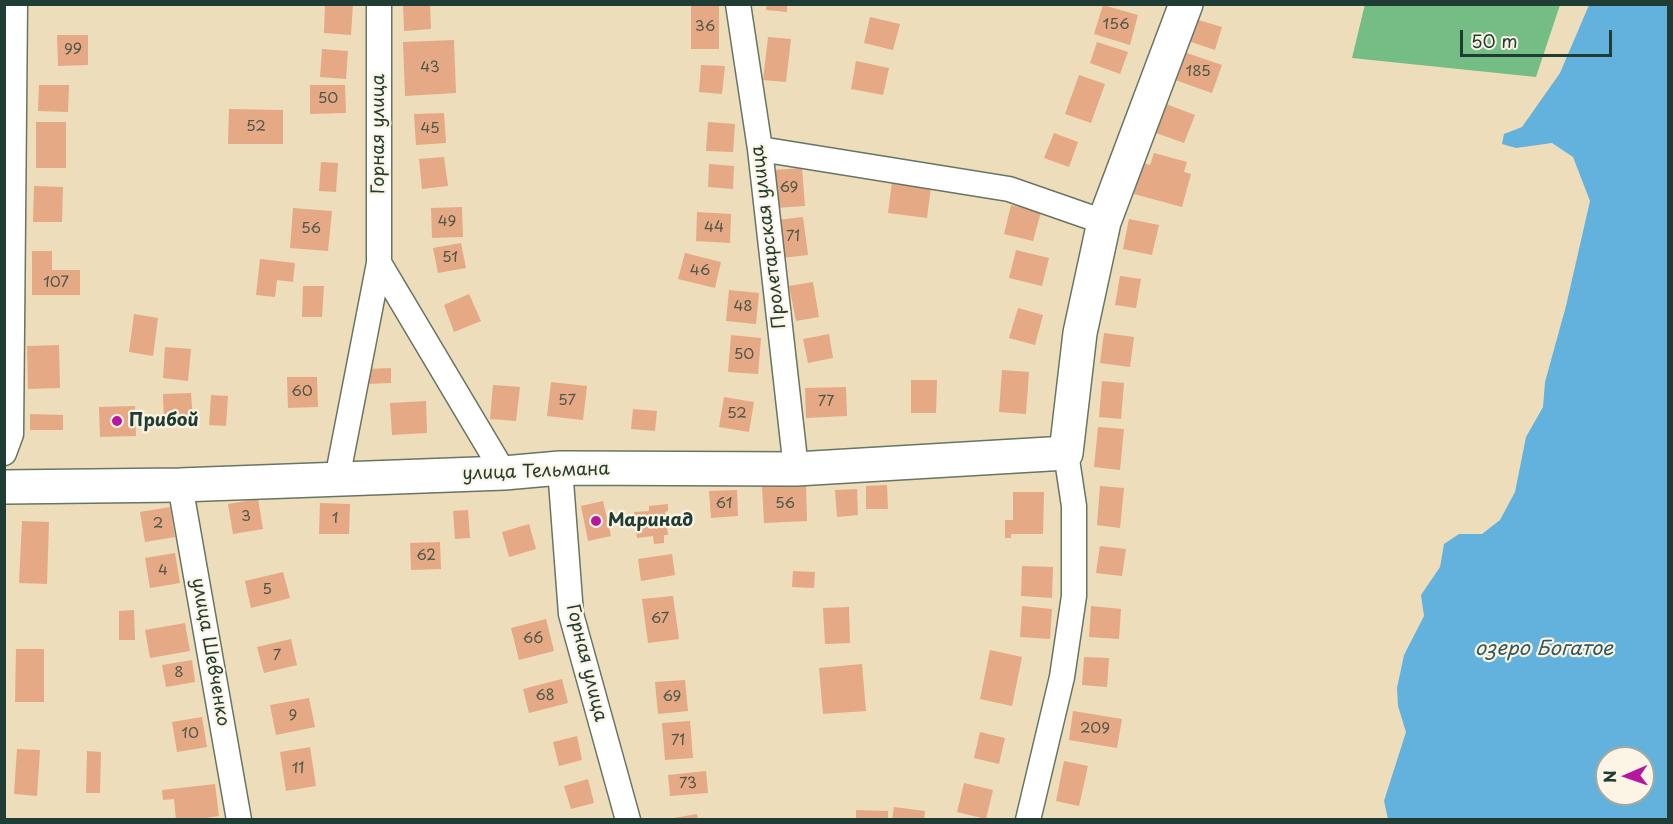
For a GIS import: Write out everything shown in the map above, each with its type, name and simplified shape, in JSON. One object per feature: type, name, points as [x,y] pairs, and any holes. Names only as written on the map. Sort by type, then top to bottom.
[{"type":"street","points":[[4,453],[10,434],[15,4]]},
{"type":"street","name":"Горная улица","points":[[337,479],[379,263],[379,4]]},
{"type":"street","name":"Пролетарская улица","points":[[738,4],[760,149],[796,469]]},
{"type":"street","points":[[1028,819],[1062,677],[1074,596],[1074,506],[1066,453],[1080,333],[1104,222],[1186,4]]},
{"type":"street","points":[[760,149],[1009,189],[1104,222]]},
{"type":"street","points":[[379,263],[504,473]]},
{"type":"street","name":"улица Тельмана","points":[[4,487],[180,485],[504,473],[560,468],[796,469],[1066,453]]},
{"type":"street","name":"Горная улица","points":[[560,468],[571,614],[628,819]]},
{"type":"street","name":"улица Шевченко","points":[[180,485],[239,819]]},
{"type":"green space","points":[[1365,4],[1560,5],[1536,77],[1352,58]]},
{"type":"water","name":"озеро Богатое","points":[[1589,5],[1668,5],[1668,819],[1388,819],[1384,801],[1406,732],[1398,706],[1397,688],[1404,655],[1424,616],[1421,595],[1440,567],[1444,544],[1459,534],[1482,534],[1500,520],[1515,492],[1526,437],[1543,407],[1545,382],[1566,306],[1590,201],[1573,157],[1552,143],[1516,148],[1502,144],[1504,134],[1522,127],[1560,73]]},
{"type":"building","points":[[325,4],[353,4],[351,35],[324,33]]},
{"type":"building","points":[[403,4],[430,4],[431,29],[404,31]]},
{"type":"building","points":[[691,4],[719,4],[719,49],[691,49]]},
{"type":"building","points":[[767,4],[787,4],[787,12],[766,10]]},
{"type":"building","points":[[1103,5],[1138,15],[1130,45],[1094,34]]},
{"type":"building","points":[[870,17],[900,24],[893,50],[864,43]]},
{"type":"building","points":[[1195,19],[1222,27],[1215,50],[1188,41]]},
{"type":"building","points":[[57,35],[88,35],[88,65],[58,66]]},
{"type":"building","points":[[768,37],[791,39],[786,82],[763,80]]},
{"type":"building","points":[[454,40],[456,93],[405,96],[403,42]]},
{"type":"building","points":[[1097,42],[1128,52],[1120,74],[1090,63]]},
{"type":"building","points":[[322,49],[348,51],[346,79],[320,77]]},
{"type":"building","points":[[1184,52],[1222,65],[1212,93],[1175,80]]},
{"type":"building","points":[[856,61],[889,68],[883,95],[851,89]]},
{"type":"building","points":[[701,65],[725,66],[722,94],[699,92]]},
{"type":"building","points":[[1079,75],[1105,84],[1091,123],[1065,114]]},
{"type":"building","points":[[39,85],[69,85],[68,112],[38,111]]},
{"type":"building","points":[[310,85],[345,85],[346,113],[310,114]]},
{"type":"building","points":[[1166,104],[1195,115],[1184,143],[1156,133]]},
{"type":"building","points":[[229,109],[283,110],[283,144],[228,144]]},
{"type":"building","points":[[444,113],[446,143],[416,145],[414,114]]},
{"type":"building","points":[[36,122],[66,122],[66,168],[36,168]]},
{"type":"building","points":[[708,122],[735,124],[733,152],[706,151]]},
{"type":"building","points":[[1054,133],[1078,142],[1069,167],[1044,158]]},
{"type":"building","points":[[1154,153],[1187,162],[1184,172],[1191,174],[1182,207],[1134,194],[1143,163],[1150,165]]},
{"type":"building","points":[[444,157],[448,186],[422,189],[419,159]]},
{"type":"building","points":[[321,162],[338,163],[336,192],[319,191]]},
{"type":"building","points":[[709,164],[734,166],[733,189],[708,187]]},
{"type":"building","points":[[802,168],[805,206],[776,208],[773,170]]},
{"type":"building","points":[[892,182],[931,187],[927,218],[888,213]]},
{"type":"building","points":[[34,186],[63,187],[62,222],[33,222]]},
{"type":"building","points":[[1011,205],[1041,212],[1033,241],[1004,234]]},
{"type":"building","points":[[462,207],[463,237],[432,238],[431,208]]},
{"type":"building","points":[[293,208],[332,211],[328,251],[290,248]]},
{"type":"building","points":[[697,212],[731,214],[730,243],[696,241]]},
{"type":"building","points":[[803,217],[808,255],[782,258],[777,220]]},
{"type":"building","points":[[1129,219],[1159,225],[1152,255],[1123,249]]},
{"type":"building","points":[[461,243],[466,268],[438,273],[433,248]]},
{"type":"building","points":[[1016,250],[1049,258],[1042,286],[1009,278]]},
{"type":"building","points":[[32,251],[52,251],[52,270],[80,270],[80,295],[32,295]]},
{"type":"building","points":[[685,253],[721,262],[715,288],[678,279]]},
{"type":"building","points":[[260,259],[295,263],[293,282],[277,280],[275,297],[256,295]]},
{"type":"building","points":[[1120,276],[1141,279],[1136,308],[1115,305]]},
{"type":"building","points":[[813,282],[819,317],[796,321],[789,286]]},
{"type":"building","points":[[303,286],[324,286],[322,317],[302,317]]},
{"type":"building","points":[[729,290],[759,293],[756,324],[726,321]]},
{"type":"building","points":[[469,294],[481,321],[454,332],[444,305]]},
{"type":"building","points":[[1018,308],[1043,315],[1035,345],[1009,338]]},
{"type":"building","points":[[134,314],[158,318],[153,356],[129,352]]},
{"type":"building","points":[[1104,333],[1134,337],[1130,367],[1100,363]]},
{"type":"building","points":[[829,334],[833,358],[808,363],[803,339]]},
{"type":"building","points":[[731,335],[761,338],[758,374],[728,372]]},
{"type":"building","points":[[59,345],[60,388],[28,389],[27,346]]},
{"type":"building","points":[[165,347],[191,349],[188,381],[163,378]]},
{"type":"building","points":[[391,368],[391,383],[366,384],[366,369]]},
{"type":"building","points":[[1002,370],[1029,372],[1026,414],[999,412]]},
{"type":"building","points":[[287,377],[317,377],[318,407],[288,408]]},
{"type":"building","points":[[911,380],[937,380],[936,413],[911,413]]},
{"type":"building","points":[[1102,381],[1124,383],[1121,419],[1099,417]]},
{"type":"building","points":[[551,382],[587,386],[583,420],[547,416]]},
{"type":"building","points":[[493,385],[520,387],[516,421],[490,419]]},
{"type":"building","points":[[846,387],[847,416],[806,418],[805,388]]},
{"type":"building","points":[[191,393],[193,421],[164,422],[163,394]]},
{"type":"building","points":[[211,395],[228,396],[226,426],[209,425]]},
{"type":"building","points":[[724,397],[754,402],[749,432],[719,427]]},
{"type":"building","points":[[426,401],[427,433],[392,435],[390,403]]},
{"type":"building","name":"Прибой","points":[[135,406],[136,436],[100,437],[99,407]]},
{"type":"building","points":[[633,409],[657,411],[655,431],[631,429]]},
{"type":"building","points":[[30,414],[63,415],[63,430],[30,430]]},
{"type":"building","points":[[1098,427],[1124,429],[1120,470],[1094,467]]},
{"type":"building","points":[[806,484],[807,521],[764,523],[762,486]]},
{"type":"building","points":[[887,485],[888,509],[866,509],[866,486]]},
{"type":"building","points":[[1100,486],[1124,488],[1120,528],[1097,525]]},
{"type":"building","points":[[857,489],[858,515],[837,517],[835,490]]},
{"type":"building","points":[[737,490],[738,516],[711,518],[709,491]]},
{"type":"building","points":[[1013,492],[1044,492],[1043,534],[1011,534],[1011,538],[1005,538],[1005,520],[1013,520]]},
{"type":"building","points":[[258,499],[263,529],[233,534],[228,504]]},
{"type":"building","name":"Маринад","points":[[603,501],[611,536],[588,541],[581,506]]},
{"type":"building","points":[[320,503],[350,504],[349,534],[319,534]]},
{"type":"building","points":[[668,504],[668,511],[665,512],[668,535],[664,535],[664,543],[654,544],[653,536],[637,538],[634,512],[649,511],[649,506]]},
{"type":"building","points":[[170,507],[175,537],[145,542],[140,512]]},
{"type":"building","points":[[468,510],[470,538],[455,539],[453,511]]},
{"type":"building","points":[[22,521],[49,522],[47,584],[19,583]]},
{"type":"building","points":[[529,524],[536,549],[509,557],[502,532]]},
{"type":"building","points":[[440,542],[441,569],[411,570],[410,543]]},
{"type":"building","points":[[1100,546],[1126,549],[1122,576],[1096,573]]},
{"type":"building","points":[[175,553],[180,583],[150,588],[145,558]]},
{"type":"building","points":[[672,554],[675,575],[641,581],[638,559]]},
{"type":"building","points":[[1022,566],[1053,567],[1052,598],[1021,596]]},
{"type":"building","points":[[793,571],[815,572],[814,588],[792,587]]},
{"type":"building","points":[[283,572],[290,598],[251,608],[245,581]]},
{"type":"building","points":[[673,596],[679,639],[648,643],[642,599]]},
{"type":"building","points":[[1022,606],[1052,609],[1050,639],[1020,637]]},
{"type":"building","points":[[1091,606],[1121,609],[1119,639],[1089,637]]},
{"type":"building","points":[[849,607],[850,643],[825,644],[823,608]]},
{"type":"building","points":[[134,610],[135,640],[119,640],[119,611]]},
{"type":"building","points":[[546,619],[554,651],[519,660],[511,628]]},
{"type":"building","points":[[185,623],[190,651],[150,658],[145,630]]},
{"type":"building","points":[[291,639],[297,665],[264,673],[257,647]]},
{"type":"building","points":[[16,649],[44,649],[44,702],[15,702]]},
{"type":"building","points":[[990,650],[1022,657],[1012,706],[980,699]]},
{"type":"building","points":[[1084,657],[1109,658],[1107,687],[1082,685]]},
{"type":"building","points":[[192,660],[195,682],[166,687],[162,665]]},
{"type":"building","points":[[862,664],[866,711],[823,714],[819,668]]},
{"type":"building","points":[[562,679],[568,703],[529,713],[523,689]]},
{"type":"building","points":[[685,680],[688,711],[658,714],[655,682]]},
{"type":"building","points":[[309,698],[315,727],[276,735],[270,705]]},
{"type":"building","points":[[1073,711],[1122,719],[1117,748],[1069,740]]},
{"type":"building","points":[[202,717],[207,747],[177,752],[172,722]]},
{"type":"building","points":[[690,721],[693,758],[665,760],[662,723]]},
{"type":"building","points":[[980,732],[1005,738],[999,764],[974,758]]},
{"type":"building","points":[[577,736],[582,760],[559,766],[553,742]]},
{"type":"building","points":[[310,747],[316,786],[286,791],[280,752]]},
{"type":"building","points":[[17,749],[40,750],[37,796],[14,794]]},
{"type":"building","points":[[87,751],[101,752],[100,793],[86,793]]},
{"type":"building","points":[[1064,761],[1088,766],[1079,806],[1056,801]]},
{"type":"building","points":[[706,771],[708,793],[670,796],[668,775]]},
{"type":"building","points":[[588,779],[594,803],[571,809],[564,786]]},
{"type":"building","points":[[964,783],[993,790],[986,819],[957,812]]},
{"type":"building","points":[[215,784],[219,816],[206,818],[206,820],[176,820],[174,799],[163,800],[162,790]]},
{"type":"building","points":[[894,807],[925,811],[924,820],[892,820]]},
{"type":"building","points":[[856,810],[888,811],[888,820],[856,820]]},
{"type":"building","points":[[697,814],[698,820],[675,820],[674,818]]},
{"type":"place","name":"Прибой","points":[[117,421]]},
{"type":"place","name":"Маринад","points":[[596,521]]}]
